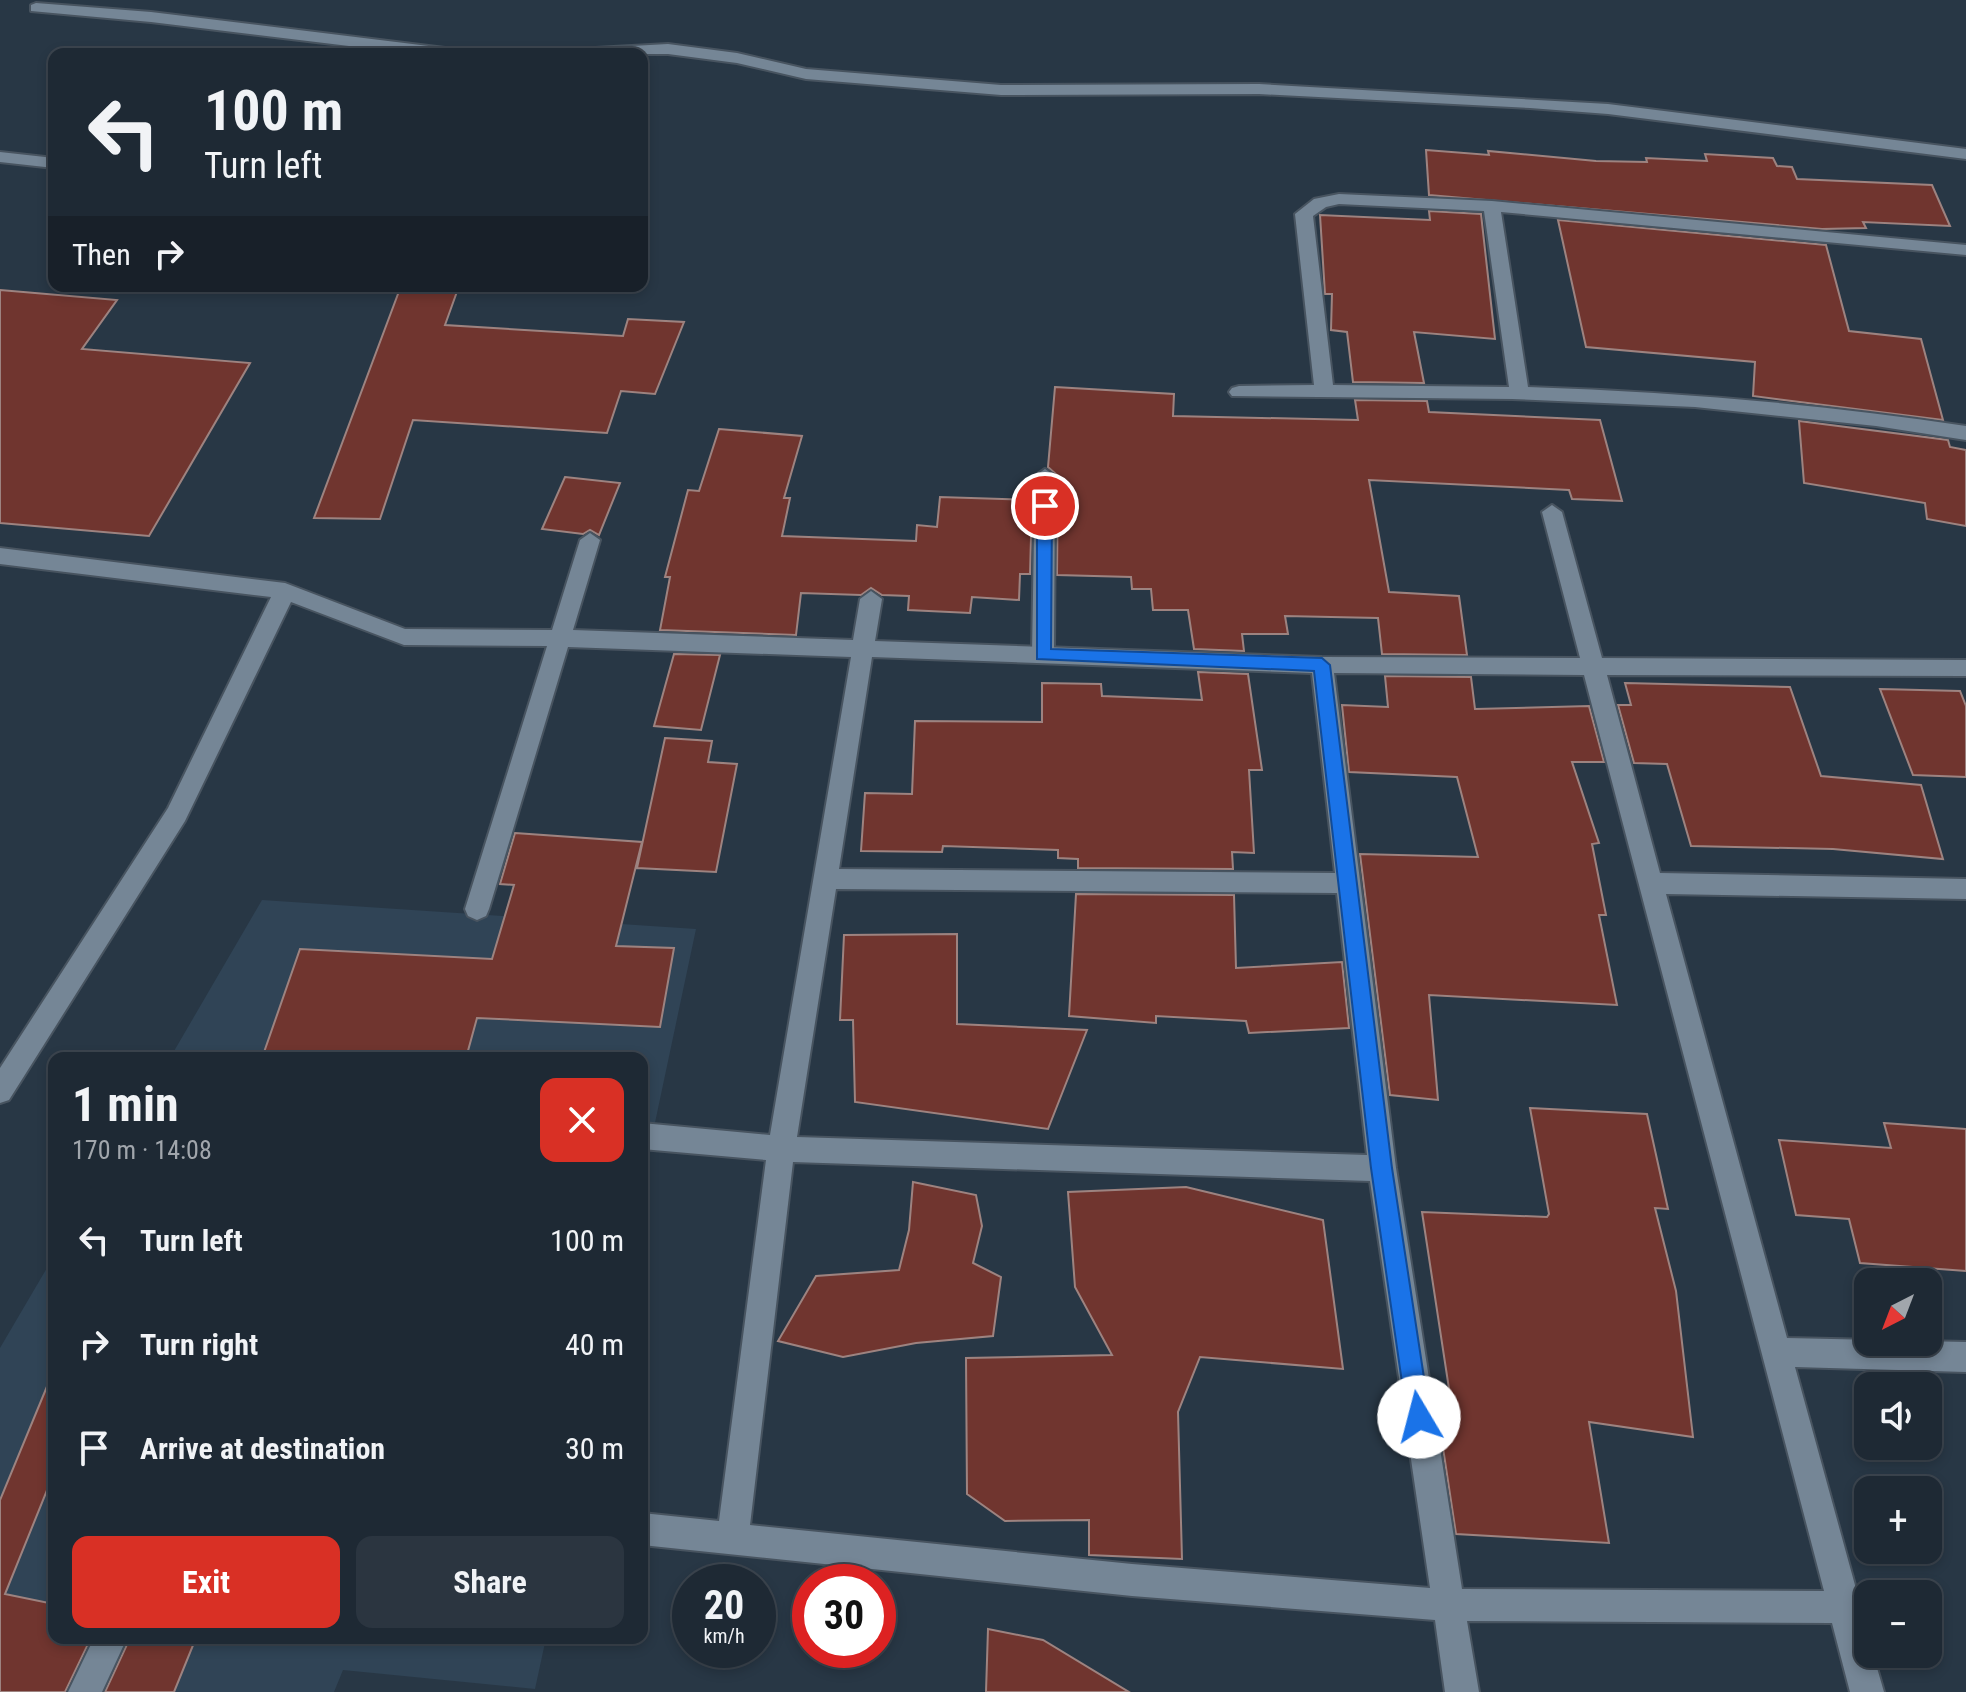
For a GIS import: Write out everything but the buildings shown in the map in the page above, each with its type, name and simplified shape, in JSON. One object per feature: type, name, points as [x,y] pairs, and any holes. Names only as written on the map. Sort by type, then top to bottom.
[{"type":"street","points":[[36,8],[151,17],[404,48]]},
{"type":"street","points":[[648,50],[668,49],[737,58],[806,74],[969,88],[1272,89],[1608,109],[1966,154]]},
{"type":"street","points":[[0,157],[48,162]]},
{"type":"street","points":[[1324,391],[1304,214],[1320,203],[1339,199],[1492,206],[1966,250]]},
{"type":"street","points":[[1492,206],[1519,393]]},
{"type":"street","points":[[1239,392],[1519,393],[1796,409],[1966,433]]},
{"type":"street","points":[[1043,655],[1045,476]]},
{"type":"street","points":[[1552,512],[1867,1692]]},
{"type":"street","points":[[477,909],[590,540]]},
{"type":"street","points":[[0,556],[285,591],[404,637],[559,638],[1322,665],[1966,668]]},
{"type":"street","points":[[0,1091],[177,814],[285,591]]},
{"type":"street","points":[[732,1541],[781,1149],[871,599]]},
{"type":"street","points":[[1322,665],[1382,1168],[1462,1692]]},
{"type":"street","points":[[823,879],[1349,883]]},
{"type":"street","points":[[1652,883],[1966,889]]},
{"type":"street","points":[[648,1137],[781,1149],[1382,1168]]},
{"type":"street","points":[[1777,1352],[1966,1357]]},
{"type":"street","points":[[648,1530],[732,1541],[1132,1580],[1447,1605],[1845,1607]]},
{"type":"street","points":[[85,1692],[108,1644]]},
{"type":"shaded area","points":[[262,900],[696,929],[648,1156],[648,1052],[173,1052]]},
{"type":"shaded area","points":[[48,1266],[48,1644],[545,1644],[535,1689],[343,1670],[334,1692],[0,1692],[0,1348]]},
{"type":"route","points":[[1045,506],[1043,655],[1322,665],[1382,1168],[1419,1417]]}]
